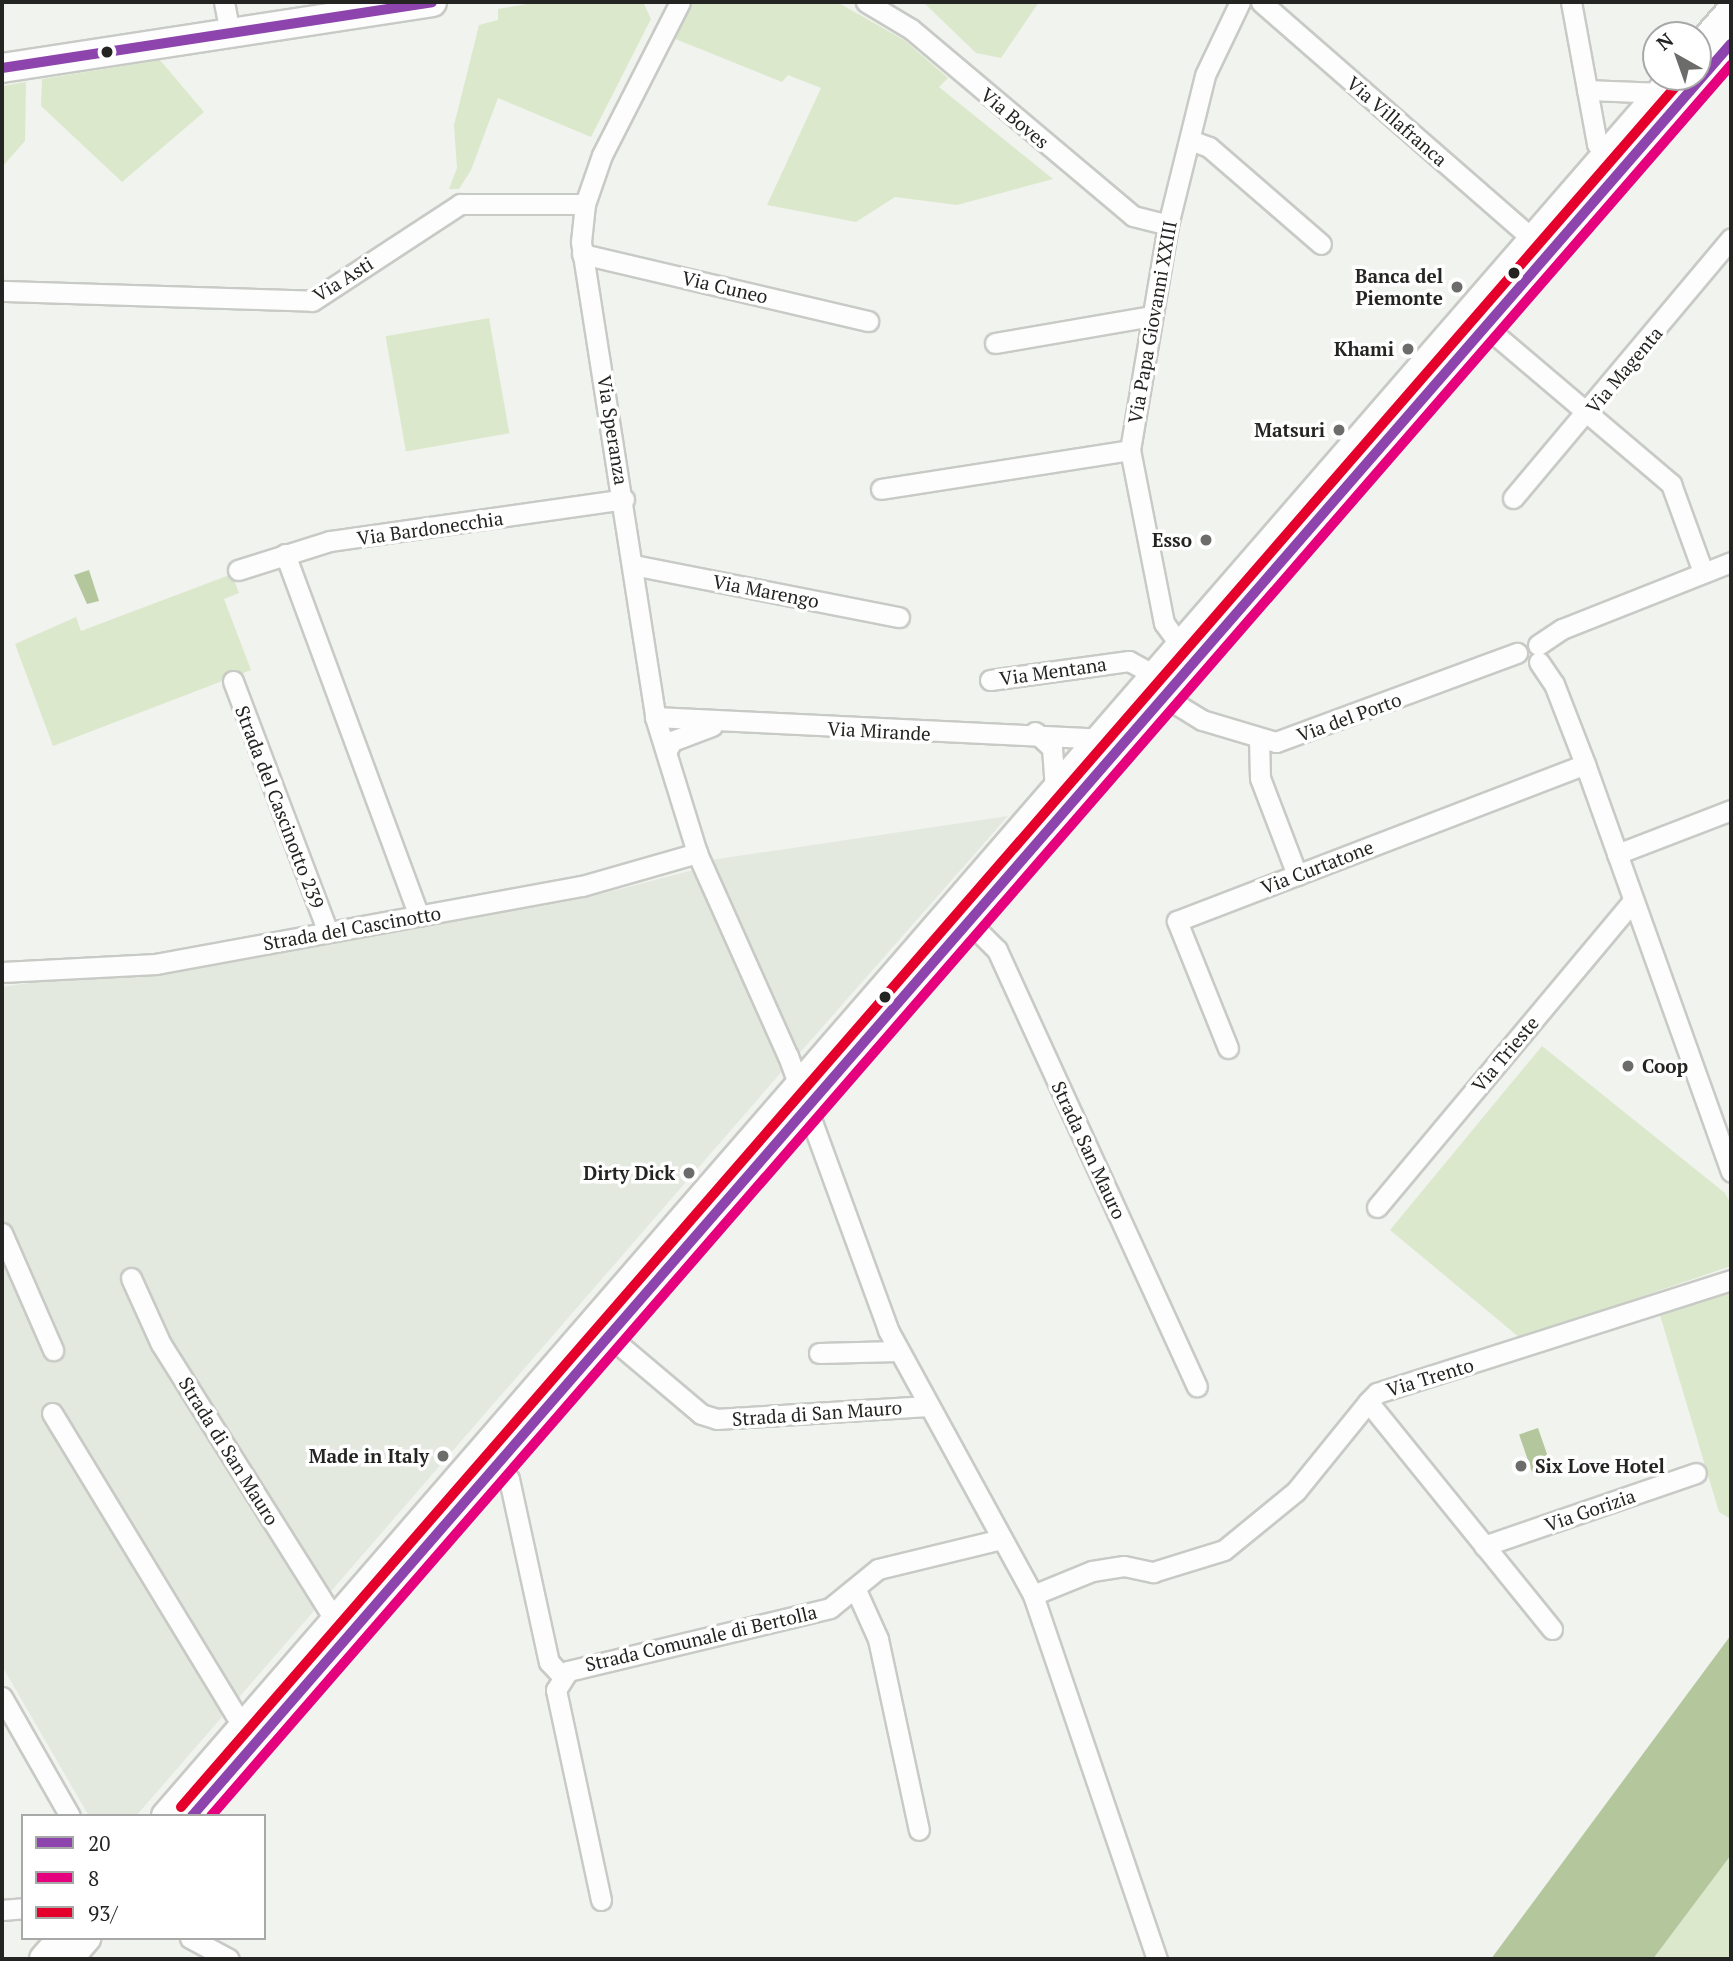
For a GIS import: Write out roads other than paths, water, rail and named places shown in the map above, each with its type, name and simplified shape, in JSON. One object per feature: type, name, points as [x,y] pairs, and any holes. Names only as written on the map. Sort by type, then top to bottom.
[{"type":"main road","points":[[2,68],[103,46],[225,10],[324,2]]},
{"type":"main road","points":[[2,54],[103,46],[432,2]]},
{"type":"main road","points":[[1712,33],[1731,11]]},
{"type":"main road","points":[[194,1814],[798,1085],[1023,843],[1155,686],[1486,327],[1731,44]]},
{"type":"main road","points":[[1155,686],[1180,645],[1662,91]]},
{"type":"main road","points":[[168,1814],[335,1620],[610,1338],[970,923],[1055,789],[1113,739]]},
{"type":"main road","points":[[44,1959],[60,1940]]},
{"type":"main road","points":[[68,1959],[84,1940]]},
{"type":"street","name":"Via Boves","points":[[866,2],[911,29],[1133,216],[1168,225]]},
{"type":"street","name":"Via Papa Giovanni XXIII","points":[[1180,645],[1164,623],[1130,450],[1168,225],[1205,75],[1240,2]]},
{"type":"street","name":"Via Villafranca","points":[[1261,2],[1534,240]]},
{"type":"street","points":[[1571,2],[1597,144],[1606,156]]},
{"type":"street","name":"Via Speranza","points":[[673,7],[602,155],[585,204],[582,254],[624,499],[655,717],[697,853]]},
{"type":"street","points":[[1587,90],[1642,87]]},
{"type":"street","points":[[1190,140],[1209,147],[1321,244]]},
{"type":"street","name":"Via Asti","points":[[2,291],[312,301],[460,204],[585,204]]},
{"type":"street","name":"Via Magenta","points":[[1513,498],[1588,414],[1731,238]]},
{"type":"street","name":"Via Cuneo","points":[[582,254],[868,321]]},
{"type":"street","points":[[995,343],[1152,316]]},
{"type":"street","points":[[1486,327],[1671,485],[1703,572]]},
{"type":"street","points":[[881,489],[1130,450]]},
{"type":"street","name":"Via Bardonecchia","points":[[238,570],[330,541],[624,499]]},
{"type":"street","points":[[285,554],[419,916]]},
{"type":"street","points":[[1731,562],[1562,629],[1538,654],[1551,677],[1585,764],[1731,1172]]},
{"type":"street","name":"Via Marengo","points":[[633,565],[899,617]]},
{"type":"street","name":"Via del Porto","points":[[1155,686],[1202,720],[1259,738],[1298,737],[1517,653],[1525,642],[1538,654]]},
{"type":"street","name":"Via Mentana","points":[[990,680],[1129,661],[1155,686]]},
{"type":"street","name":"Strada del Cascinotto 239","points":[[233,681],[328,932]]},
{"type":"street","name":"Via Mirande","points":[[655,717],[723,723],[1035,733],[1113,739]]},
{"type":"street","name":"Via Mirande","points":[[666,752],[672,741],[723,723]]},
{"type":"street","points":[[1035,733],[1052,748],[1055,789]]},
{"type":"street","points":[[1259,738],[1260,778],[1297,874]]},
{"type":"street","name":"Via Curtatone","points":[[1228,1048],[1177,921],[1585,764]]},
{"type":"street","points":[[1617,854],[1731,810]]},
{"type":"street","points":[[697,853],[788,1056],[806,1113],[898,1351],[1033,1595],[1157,1959]]},
{"type":"street","name":"Strada del Cascinotto","points":[[2,972],[156,964],[582,886],[697,853]]},
{"type":"street","name":"Via Trieste","points":[[1377,1207],[1633,901]]},
{"type":"street","name":"Strada San Mauro","points":[[970,923],[997,950],[1198,1386]]},
{"type":"street","points":[[2,1233],[53,1350]]},
{"type":"street","name":"Strada di San Mauro","points":[[131,1278],[161,1344],[335,1620]]},
{"type":"street","name":"Via Trento","points":[[1552,1629],[1368,1402],[1377,1393],[1731,1280]]},
{"type":"street","name":"Strada di San Mauro","points":[[610,1338],[701,1414],[717,1419],[927,1406]]},
{"type":"street","points":[[819,1353],[898,1351]]},
{"type":"street","points":[[1033,1595],[1092,1571],[1124,1566],[1153,1572],[1224,1550],[1296,1491],[1368,1402]]},
{"type":"street","points":[[52,1413],[242,1726]]},
{"type":"street","points":[[492,1456],[549,1662],[562,1676]]},
{"type":"street","name":"Via Gorizia","points":[[1484,1546],[1696,1473]]},
{"type":"street","name":"Strada Comunale di Bertolla","points":[[601,1900],[561,1720],[556,1690],[562,1676],[582,1664],[830,1608],[856,1590],[878,1569],[1001,1539]]},
{"type":"street","points":[[856,1590],[878,1640],[919,1829]]},
{"type":"street","points":[[2,1697],[69,1814]]},
{"type":"street","points":[[2,1910],[21,1908]]},
{"type":"street","points":[[194,1940],[229,1959]]},
{"type":"place","name":"Banca del Piemonte","points":[[1457,287]]},
{"type":"place","name":"Khami","points":[[1408,349]]},
{"type":"place","name":"Matsuri","points":[[1339,430]]},
{"type":"place","name":"Esso","points":[[1206,540]]},
{"type":"place","name":"Coop","points":[[1628,1066]]},
{"type":"place","name":"Dirty Dick","points":[[689,1173]]},
{"type":"place","name":"Made in Italy","points":[[443,1456]]},
{"type":"place","name":"Six Love Hotel","points":[[1521,1466]]}]
